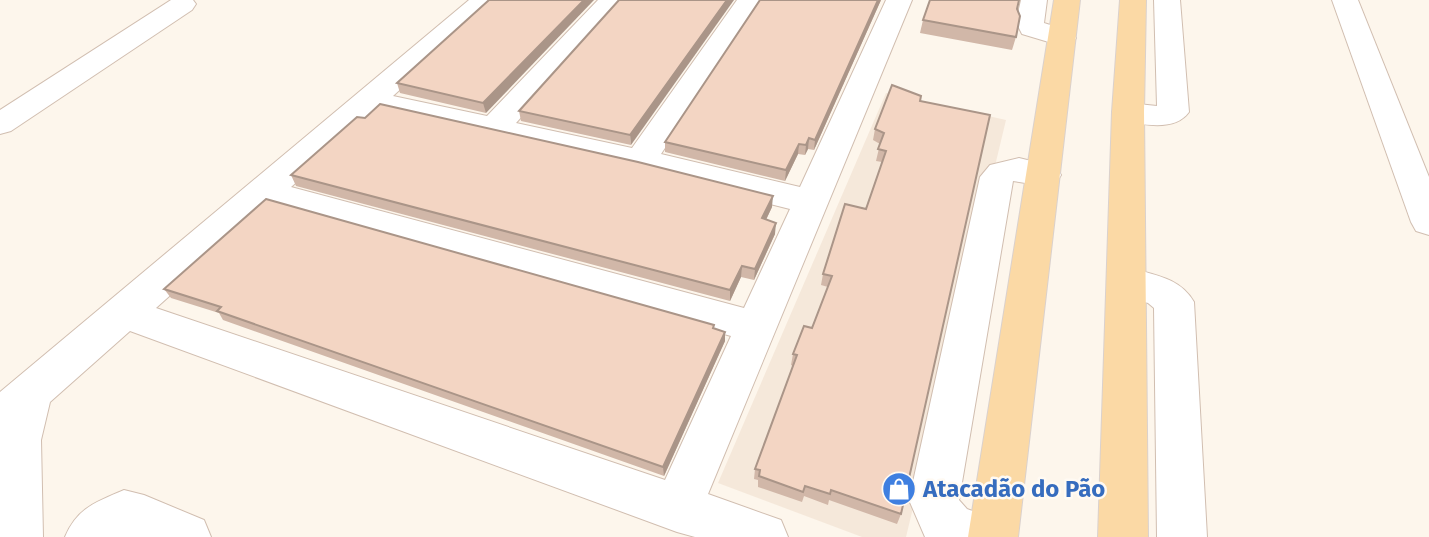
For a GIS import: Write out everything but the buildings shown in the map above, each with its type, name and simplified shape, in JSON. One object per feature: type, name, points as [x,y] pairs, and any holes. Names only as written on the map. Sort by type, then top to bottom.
[{"type":"main road","points":[[993,537],[1067,0]]},
{"type":"main road","points":[[1123,537],[1128,112],[1133,0]]},
{"type":"street","points":[[0,531],[15,537],[18,440],[16,405],[485,0]]},
{"type":"street","points":[[495,127],[612,0]]},
{"type":"street","points":[[640,160],[750,0]]},
{"type":"street","points":[[677,509],[899,0]]},
{"type":"street","points":[[1034,0],[1030,22],[1032,28],[1062,38]]},
{"type":"street","points":[[1128,112],[1166,116],[1173,112],[1167,0]]},
{"type":"street","points":[[1345,0],[1429,222]]},
{"type":"street","points":[[0,124],[183,1]]},
{"type":"street","points":[[370,100],[640,160],[811,202]]},
{"type":"street","points":[[979,537],[951,528],[937,516],[934,500],[997,177],[1003,170],[1014,168],[1044,175]]},
{"type":"street","points":[[264,191],[755,327]]},
{"type":"street","points":[[1127,282],[1162,292],[1174,302],[1182,537]]},
{"type":"street","points":[[122,312],[763,537]]},
{"type":"street","points":[[90,537],[100,527],[124,514],[144,519],[186,537]]},
{"type":"shaded area","points":[[886,93],[1006,120],[906,537],[862,537],[718,483]]},
{"type":"place","name":"Atacadão do Pão","points":[[899,489]]}]
